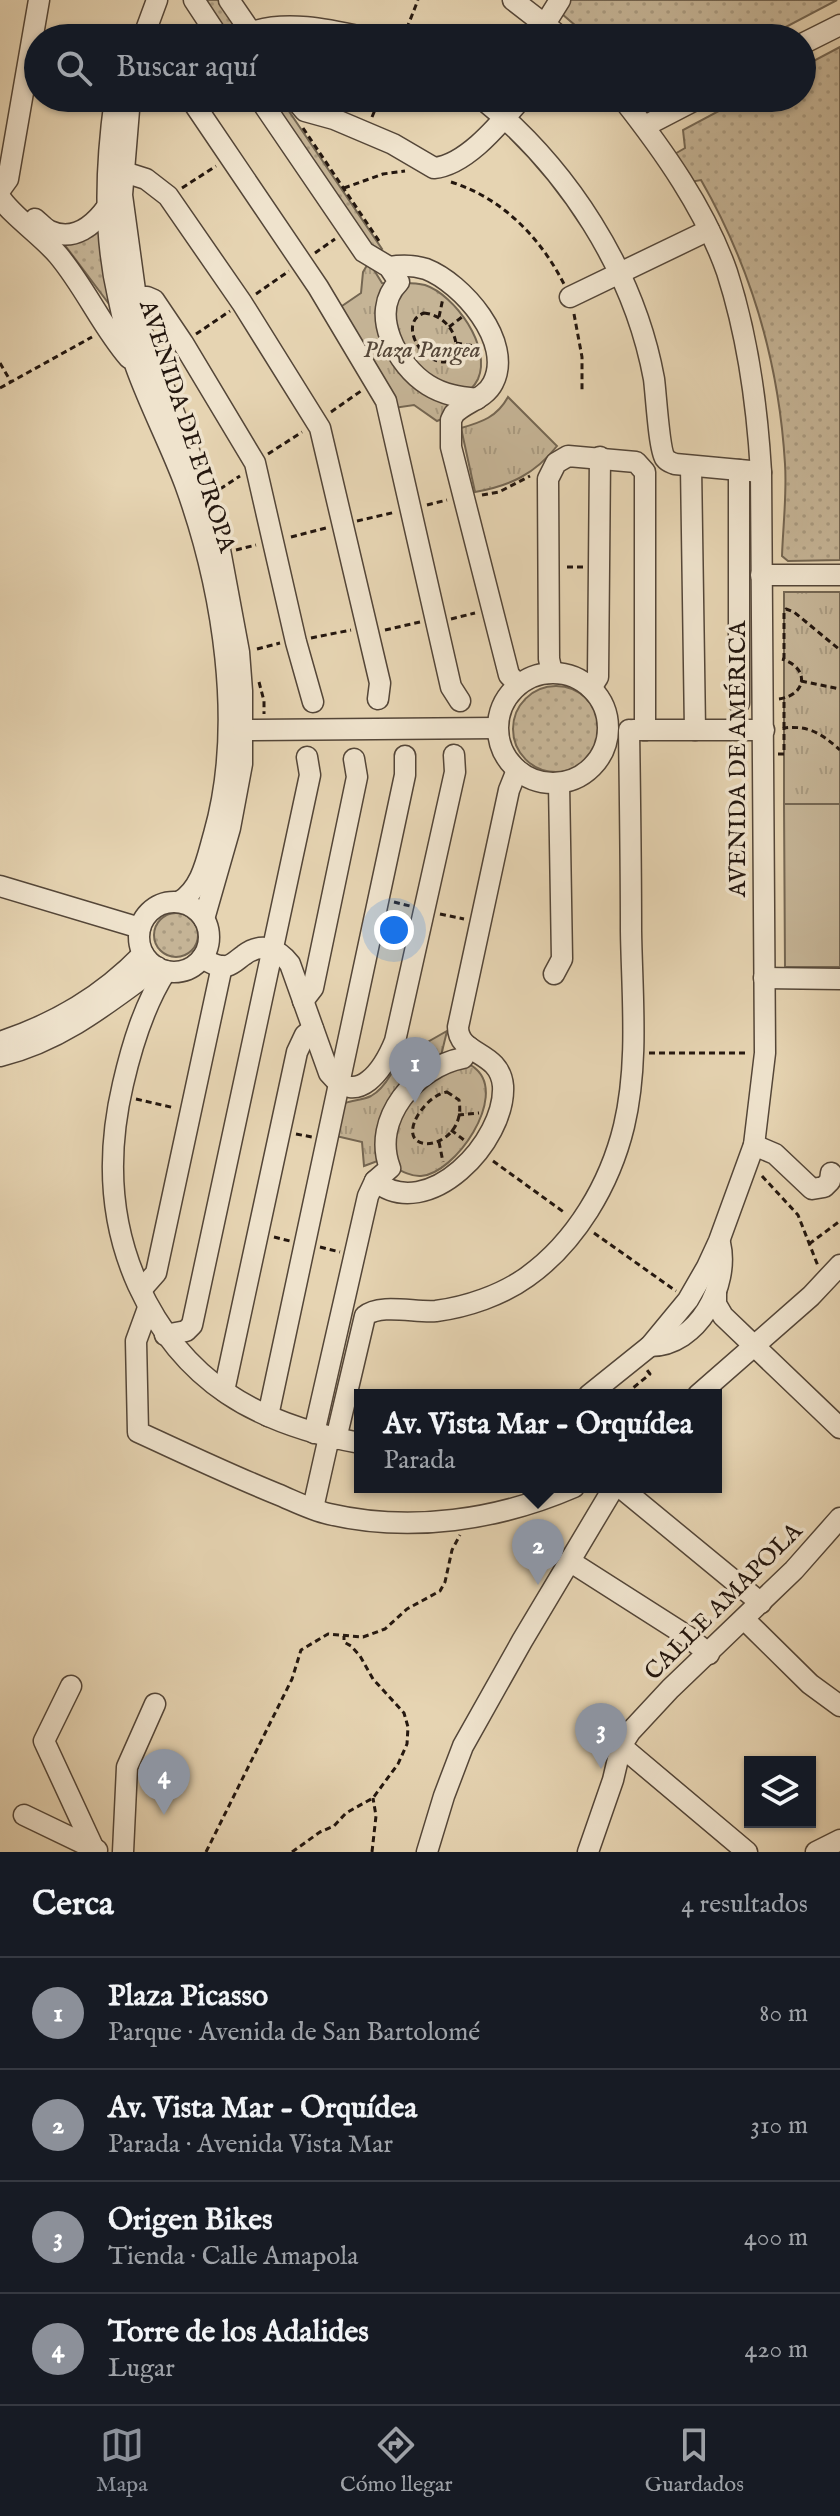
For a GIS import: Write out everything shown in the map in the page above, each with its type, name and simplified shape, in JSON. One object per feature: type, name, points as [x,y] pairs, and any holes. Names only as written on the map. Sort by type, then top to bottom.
[{"type":"street","points":[[35,24],[39,0]]},
{"type":"street","points":[[134,24],[141,0]]},
{"type":"street","points":[[148,24],[157,0]]},
{"type":"street","points":[[194,0],[210,24]]},
{"type":"street","points":[[229,0],[246,24]]},
{"type":"street","points":[[513,0],[545,24],[560,0]]},
{"type":"street","points":[[816,37],[840,25]]},
{"type":"street","points":[[24,87],[8,179],[0,194],[3,203],[57,253],[117,344],[135,364]]},
{"type":"street","name":"AVENIDA DE EUROPA","points":[[114,112],[107,207],[109,249],[117,294],[135,364],[185,484],[201,538],[219,612],[228,696],[223,800],[198,884],[188,897],[179,902]]},
{"type":"street","name":"AVENIDA DE EUROPA","points":[[129,112],[122,195],[140,327],[200,479],[218,539],[239,652],[242,764],[237,795],[204,919]]},
{"type":"street","points":[[199,112],[301,263],[386,401],[435,623],[451,687],[460,701]]},
{"type":"street","points":[[269,112],[364,252],[389,267],[399,282],[388,297],[386,317],[389,335],[402,359],[417,377],[442,393],[477,399]]},
{"type":"street","points":[[309,112],[334,119],[393,144],[434,168],[456,163],[509,112]]},
{"type":"street","points":[[499,112],[565,182],[632,299],[648,349],[663,455],[670,463],[761,472]]},
{"type":"street","name":"AVENIDA DE AMÉRICA","points":[[596,1389],[650,1346],[688,1300],[719,1241],[751,1153],[765,1053],[763,753],[774,729],[774,699],[763,657],[761,472],[749,356],[726,270],[709,230],[676,172],[634,112]]},
{"type":"street","points":[[645,126],[672,112]]},
{"type":"street","points":[[124,172],[146,179],[168,196],[242,303],[317,422],[380,683],[378,699]]},
{"type":"street","points":[[0,194],[10,196],[50,231],[69,234],[81,232],[107,207]]},
{"type":"street","points":[[570,297],[709,230]]},
{"type":"street","points":[[389,267],[404,265],[422,268],[456,286],[471,302],[491,338],[497,361],[492,384],[477,399],[454,414],[451,447],[509,675],[518,684]]},
{"type":"street","points":[[135,297],[154,300],[255,463],[313,702]]},
{"type":"street","points":[[326,1436],[365,1316],[376,1310],[436,1311],[489,1297],[525,1278],[543,1264],[580,1224],[606,1174],[624,1124],[633,1053],[637,730],[645,472],[640,464],[632,460],[568,456],[552,468],[548,479],[548,566],[549,659],[552,672]]},
{"type":"street","points":[[591,688],[598,677],[600,457]]},
{"type":"street","points":[[691,466],[695,730]]},
{"type":"street","points":[[739,470],[739,703]]},
{"type":"street","points":[[761,575],[840,575]]},
{"type":"street","points":[[637,730],[611,744],[584,773],[559,783],[532,779],[517,770],[502,750],[497,728],[501,707],[518,684],[552,672],[573,676],[591,688],[618,724],[637,730],[774,729]]},
{"type":"street","points":[[599,758],[608,727],[604,706]]},
{"type":"street","points":[[243,730],[497,728]]},
{"type":"street","points":[[202,958],[222,966],[234,963],[253,949],[279,952],[290,964],[329,1073],[339,1082],[359,1087],[367,1083],[382,1067],[395,1041],[455,772],[454,755]]},
{"type":"street","points":[[268,1416],[405,775],[405,756]]},
{"type":"street","points":[[165,1335],[186,1331],[192,1325],[310,775],[307,757]]},
{"type":"street","points":[[303,1001],[313,988],[357,777],[354,759]]},
{"type":"street","points":[[375,1181],[394,1192],[407,1194],[437,1186],[479,1151],[496,1121],[503,1087],[499,1071],[493,1062],[460,1039],[458,1027],[509,790],[517,770]]},
{"type":"street","points":[[554,974],[562,959],[559,783]]},
{"type":"street","points":[[0,886],[140,928]]},
{"type":"street","points":[[0,1042],[59,1019],[121,976],[155,964],[186,970],[202,958],[209,939],[204,919],[198,911],[179,902],[159,905],[144,919],[140,928],[140,946],[155,964],[155,988],[133,1043],[120,1096],[112,1161],[113,1198],[121,1242],[144,1299],[165,1335],[194,1369],[224,1391],[268,1416],[326,1436],[354,1442]]},
{"type":"street","points":[[0,1056],[32,1047],[75,1026],[155,964]]},
{"type":"street","points":[[222,966],[156,1273],[144,1299],[136,1341],[138,1432],[236,1478],[326,1513],[370,1521],[459,1519],[529,1505],[559,1493]]},
{"type":"street","points":[[764,978],[840,979]]},
{"type":"street","points":[[120,994],[130,995],[138,1003],[142,1010],[142,1022]]},
{"type":"street","points":[[224,1391],[297,1052],[305,1035],[313,1029]]},
{"type":"street","points":[[313,1508],[368,1196],[375,1181],[390,1168],[384,1146],[387,1129],[404,1095],[431,1070],[463,1058],[469,1047]]},
{"type":"street","points":[[751,1153],[775,1154],[808,1187],[816,1190],[832,1183]]},
{"type":"street","points":[[719,1241],[722,1268],[716,1304],[723,1316],[840,1428]]},
{"type":"street","points":[[705,1389],[835,1271]]},
{"type":"street","points":[[650,1346],[659,1346],[683,1335],[701,1317],[716,1292]]},
{"type":"street","points":[[701,1317],[709,1314],[723,1316]]},
{"type":"street","points":[[427,1852],[463,1746],[611,1493]]},
{"type":"street","points":[[627,1493],[761,1603]]},
{"type":"street","name":"CALLE AMAPOLA","points":[[588,1852],[613,1780],[621,1746],[630,1732],[670,1689],[794,1570],[840,1518]]},
{"type":"street","points":[[571,1562],[687,1636],[709,1654]]},
{"type":"street","points":[[744,1619],[810,1684],[836,1696]]},
{"type":"street","points":[[71,1686],[44,1741],[97,1850]]},
{"type":"street","points":[[123,1852],[127,1767],[155,1704]]},
{"type":"street","points":[[621,1746],[747,1852]]},
{"type":"street","points":[[24,1815],[97,1850]]},
{"type":"street","points":[[816,1852],[840,1840]]},
{"type":"path","points":[[409,24],[418,0]]},
{"type":"path","points":[[297,112],[384,248],[389,267]]},
{"type":"path","points":[[366,132],[374,112]]},
{"type":"path","points":[[168,196],[230,157]]},
{"type":"path","points":[[344,188],[383,174],[411,172]]},
{"type":"path","points":[[446,180],[471,188],[496,203],[518,221],[544,251],[570,297],[582,357],[582,393]]},
{"type":"path","points":[[301,263],[349,230]]},
{"type":"path","points":[[420,314],[435,315],[443,321],[456,343],[453,359],[445,363],[431,360],[422,352],[412,332],[414,319],[420,314]]},
{"type":"path","points":[[0,388],[108,328]]},
{"type":"path","points":[[0,363],[11,382]]},
{"type":"path","points":[[217,491],[359,394],[372,379]]},
{"type":"path","points":[[548,566],[599,567]]},
{"type":"path","points":[[257,649],[359,629],[369,634],[427,620],[435,623],[492,609]]},
{"type":"path","points":[[784,659],[786,609],[794,612],[840,650]]},
{"type":"path","points":[[763,657],[784,659],[799,668],[801,681],[794,695],[774,699],[774,729],[784,754],[763,753]]},
{"type":"path","points":[[801,681],[840,689]]},
{"type":"path","points":[[774,729],[809,728],[840,750]]},
{"type":"path","points":[[633,1053],[765,1053]]},
{"type":"path","points":[[447,1092],[459,1100],[460,1110],[456,1123],[445,1138],[428,1145],[418,1140],[413,1130],[422,1109],[438,1095],[447,1092]]},
{"type":"path","points":[[751,1153],[798,1215],[819,1268],[835,1271]]},
{"type":"path","points":[[809,1244],[840,1221]]},
{"type":"path","points":[[206,1852],[292,1679],[301,1650],[328,1634],[363,1637],[385,1629],[407,1609],[440,1591],[452,1550],[461,1534],[459,1519]]},
{"type":"path","points":[[292,1852],[334,1826],[346,1813],[373,1798],[407,1744],[408,1727],[404,1713],[373,1679],[360,1656],[344,1642],[344,1636]]},
{"type":"path","points":[[372,1852],[376,1816],[373,1798]]},
{"type":"green space","points":[[203,0],[218,0],[235,24],[217,24]]},
{"type":"green space","points":[[570,0],[837,0],[792,24],[574,24],[562,14]]},
{"type":"green space","points":[[840,47],[840,560],[788,561],[782,556],[786,487],[782,426],[777,389],[760,317],[735,248],[701,180],[690,182],[673,155],[685,148],[683,130],[717,112],[816,112],[816,60]]},
{"type":"green space","points":[[276,112],[289,112],[382,249],[373,254]]},
{"type":"green space","points":[[100,226],[112,308],[61,240]]},
{"type":"green space","name":"Plaza Pangea","points":[[369,262],[382,283],[425,285],[448,299],[475,338],[480,352],[478,379],[470,390],[450,405],[442,419],[437,421],[414,405],[394,408],[339,308],[361,293],[363,272]]},
{"type":"green space","points":[[508,397],[557,446],[540,464],[521,477],[475,492],[461,428],[488,418]]},
{"type":"green space","points":[[784,592],[840,592],[840,804],[784,804]]},
{"type":"green space","points":[[556,686],[572,690],[586,699],[595,713],[599,729],[595,745],[586,759],[572,768],[556,772],[540,768],[526,759],[517,745],[513,729],[517,713],[526,699],[540,690]]},
{"type":"green space","points":[[784,804],[840,804],[840,967],[785,967]]},
{"type":"green space","points":[[176,913],[191,920],[198,935],[191,950],[176,957],[161,950],[154,935],[161,920]]},
{"type":"green space","points":[[447,1031],[440,1060],[468,1064],[476,1069],[484,1082],[486,1097],[482,1115],[473,1132],[462,1149],[434,1172],[416,1176],[380,1160],[364,1166],[362,1142],[336,1136],[345,1103],[368,1097],[383,1086],[407,1040],[424,1044]]},
{"type":"place","name":"Plaza Picasso","points":[[415,1103]]},
{"type":"place","name":"Av. Vista Mar - Orquídea","points":[[538,1585]]},
{"type":"place","name":"Origen Bikes","points":[[601,1769]]},
{"type":"place","name":"Torre de los Adalides","points":[[164,1815]]}]
